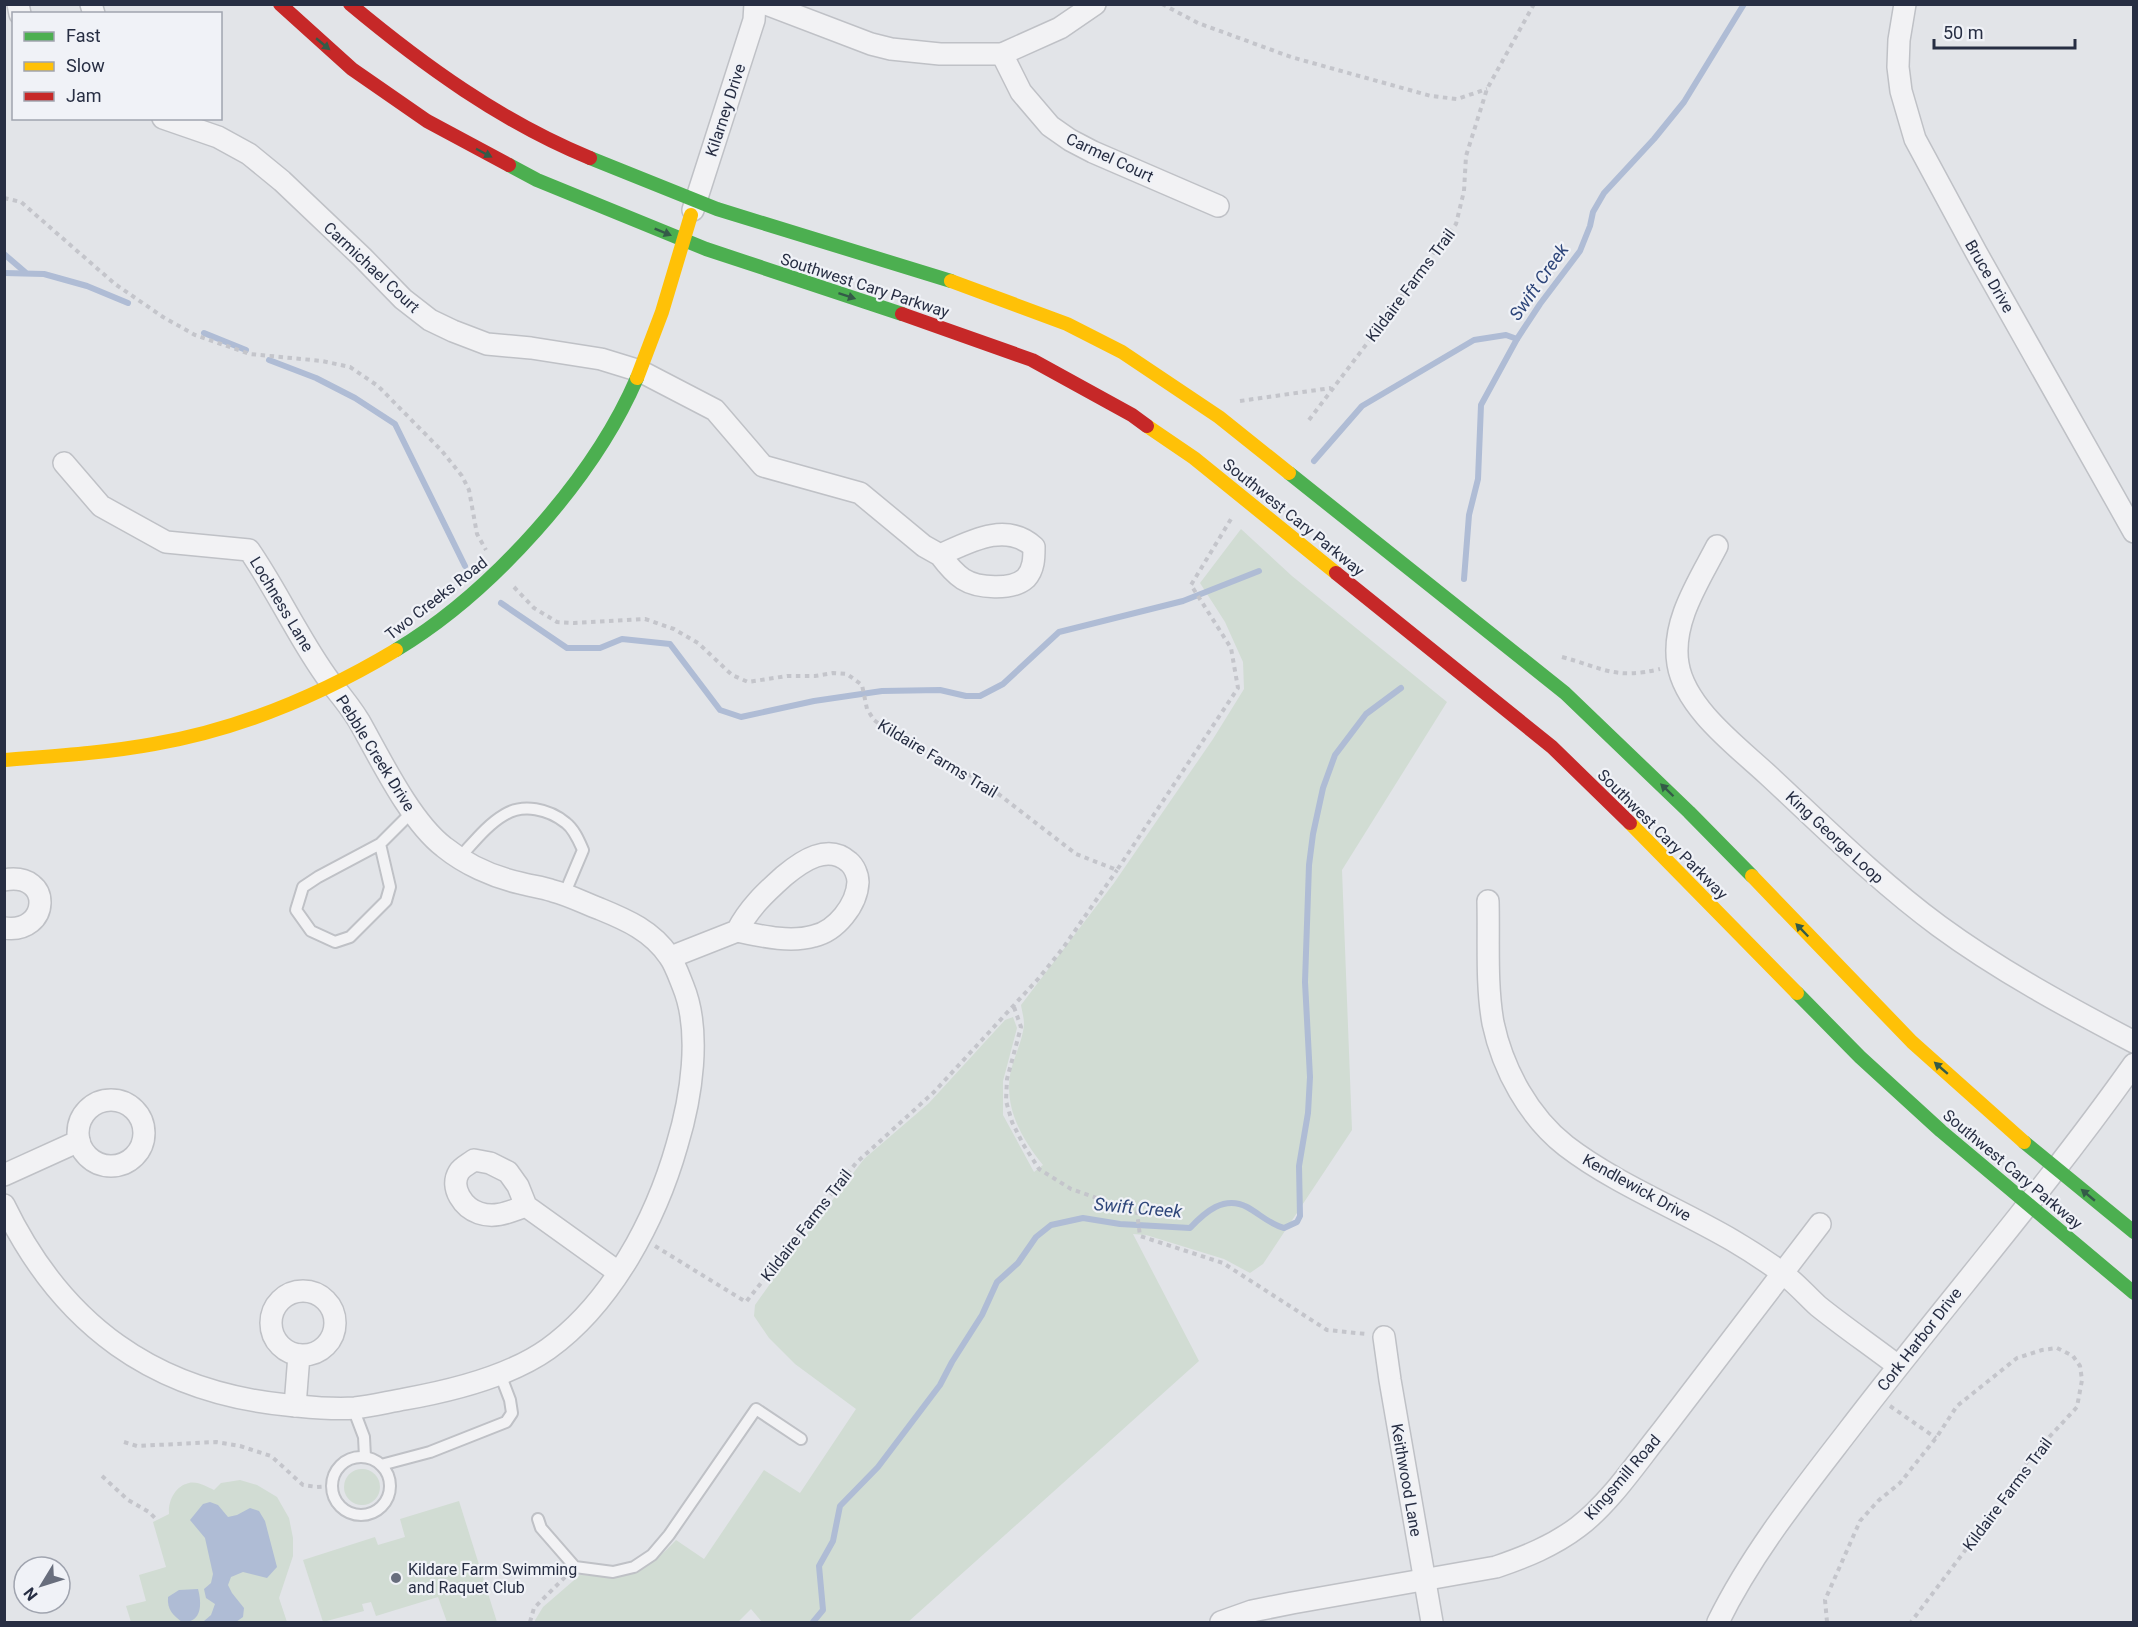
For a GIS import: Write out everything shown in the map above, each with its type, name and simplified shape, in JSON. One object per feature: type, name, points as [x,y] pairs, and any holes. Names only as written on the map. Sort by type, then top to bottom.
[{"type":"main road","name":"Southwest Cary Parkway","points":[[280,4],[352,69],[427,121],[537,180],[706,249],[1032,360],[1132,415],[1194,458],[1552,747],[1649,842],[1860,1057],[1941,1131],[2133,1293]]},
{"type":"main road","name":"Southwest Cary Parkway","points":[[350,4],[400,46],[474,98],[561,146],[694,207],[717,209],[972,287],[1067,324],[1122,352],[1219,417],[1565,693],[1689,812],[1912,1042],[2133,1232]]},
{"type":"main road","name":"Two Creeks Road","points":[[4,760],[112,750],[176,740],[258,717],[334,687],[387,657],[435,624],[467,598],[526,543],[566,494],[593,455],[640,371],[661,316],[694,207]]},
{"type":"street","name":"Kilarney Drive","points":[[694,207],[754,20],[755,4]]},
{"type":"street","points":[[766,4],[871,44],[891,49],[940,54],[1002,54],[1060,28],[1095,4]]},
{"type":"street","name":"Bruce Drive","points":[[1905,4],[1899,40],[1898,67],[1901,91],[1915,139],[1976,252],[2092,454],[2133,532]]},
{"type":"street","name":"Carmel Court","points":[[1002,54],[1021,93],[1050,126],[1093,152],[1218,206]]},
{"type":"street","name":"Carmichael Court","points":[[169,120],[218,137],[249,154],[282,181],[362,257],[402,300],[430,320],[453,332],[487,344],[601,358],[640,371],[715,410],[763,466],[860,493],[924,546],[940,555]]},
{"type":"street","name":"Lochness Lane","points":[[64,463],[101,507],[166,542],[249,550],[266,574],[297,631],[334,687]]},
{"type":"street","name":"King George Loop","points":[[1717,546],[1679,626],[1678,665],[1686,687],[1714,725],[1881,879],[1946,931],[1982,955],[2133,1042]]},
{"type":"street","name":"Pebble Creek Drive","points":[[4,1205],[30,1253],[68,1303],[90,1324],[131,1354],[162,1372],[218,1394],[244,1400],[295,1406],[353,1408],[451,1390],[500,1374],[544,1352],[566,1335],[596,1303],[618,1272],[658,1203],[684,1121],[693,1059],[691,1019],[686,993],[671,957],[648,932],[623,918],[564,895],[516,883],[478,868],[442,846],[412,812],[349,704],[334,687]]},
{"type":"street","points":[[671,957],[736,931],[765,937],[798,938],[815,936],[828,930],[849,908],[855,895],[858,880],[853,865],[844,857],[831,853],[821,854],[802,863],[763,895],[746,914],[736,931]]},
{"type":"street","points":[[4,880],[23,880],[35,887],[40,895],[40,909],[26,927],[16,930],[4,928]]},
{"type":"street","name":"Kendlewick Drive","points":[[1488,901],[1490,996],[1493,1023],[1499,1047],[1510,1071],[1521,1094],[1539,1120],[1566,1146],[1609,1174],[1733,1241],[1782,1273],[1818,1305],[1898,1366]]},
{"type":"street","name":"Cork Harbor Drive","points":[[1718,1623],[1728,1601],[1786,1510],[2133,1064]]},
{"type":"street","points":[[4,1175],[79,1141]]},
{"type":"street","points":[[526,1206],[618,1272]]},
{"type":"street","points":[[1782,1273],[1820,1224]]},
{"type":"street","name":"Kingsmill Road","points":[[1221,1623],[1252,1611],[1496,1567],[1554,1543],[1580,1526],[1605,1501],[1782,1273]]},
{"type":"street","name":"Keithwood Lane","points":[[1384,1336],[1389,1380],[1432,1623]]},
{"type":"street","points":[[295,1406],[299,1355]]},
{"type":"lane","points":[[460,857],[485,830],[506,813],[526,807],[544,811],[566,823],[583,850],[564,895]]},
{"type":"lane","points":[[380,844],[390,887],[386,901],[350,937],[335,942],[311,931],[296,910],[303,886],[380,844],[412,812]]},
{"type":"lane","points":[[381,1465],[430,1452],[506,1422],[512,1413],[510,1400],[500,1374]]},
{"type":"lane","points":[[353,1408],[364,1437],[365,1457]]},
{"type":"lane","points":[[538,1519],[541,1528],[574,1567],[613,1572],[634,1567],[652,1556],[669,1535],[756,1409],[801,1439]]},
{"type":"lane","points":[[365,1457],[381,1465],[387,1473],[390,1491],[387,1500],[373,1513],[354,1514],[345,1511],[333,1496],[333,1476],[346,1461],[365,1457]]},
{"type":"path","points":[[1162,4],[1198,23],[1291,57],[1431,96],[1457,99],[1487,89]]},
{"type":"path","name":"Kildaire Farms Trail","points":[[1309,420],[1456,224],[1464,191],[1466,156],[1487,89],[1534,4]]},
{"type":"path","points":[[4,198],[21,202],[115,284],[163,317],[195,335],[250,354],[322,361],[350,368],[378,386],[441,450],[462,476],[470,490],[477,534],[488,553]]},
{"type":"path","points":[[1230,403],[1332,388]]},
{"type":"path","name":"Kildaire Farms Trail","points":[[640,1237],[746,1302],[855,1163],[934,1092],[1014,1007],[1063,948],[1238,688],[1232,648],[1191,585],[1231,519]]},
{"type":"path","name":"Kildaire Farms Trail","points":[[512,584],[534,608],[557,622],[645,620],[674,629],[698,643],[732,675],[748,681],[833,673],[847,674],[862,685],[867,709],[874,720],[887,730],[920,745],[992,789],[1076,854],[1117,870]]},
{"type":"path","points":[[1559,657],[1611,673],[1629,675],[1678,665]]},
{"type":"path","points":[[1014,1007],[1021,1027],[1007,1079],[1006,1101],[1012,1122],[1039,1169],[1071,1189],[1137,1212],[1140,1236],[1223,1263],[1327,1330],[1384,1336]]},
{"type":"path","name":"Kildaire Farms Trail","points":[[1827,1623],[1826,1600],[1860,1521],[1878,1501],[1900,1483],[1936,1438],[1957,1406],[2017,1358],[2057,1348],[2073,1356],[2080,1366],[2082,1380],[2077,1407],[2029,1459],[1998,1507],[1911,1623]]},
{"type":"path","points":[[1875,1395],[1936,1438]]},
{"type":"path","points":[[124,1442],[137,1446],[216,1442],[240,1446],[271,1456],[303,1485],[332,1486]]},
{"type":"path","points":[[102,1476],[128,1500],[149,1512],[157,1520]]},
{"type":"path","points":[[530,1623],[534,1608],[561,1580]]},
{"type":"shaded area","points":[[1241,529],[1292,576],[1447,702],[1342,870],[1352,1130],[1263,1264],[1250,1273],[1224,1259],[1146,1235],[1133,1234],[1199,1361],[908,1622],[762,1622],[751,1609],[738,1622],[534,1622],[543,1607],[580,1575],[611,1576],[634,1572],[654,1561],[676,1540],[704,1559],[764,1470],[800,1493],[856,1409],[795,1364],[769,1338],[754,1316],[755,1305],[864,1159],[929,1103],[1005,1020],[1013,1017],[1017,1028],[1003,1081],[1003,1115],[1034,1172],[1043,1165],[1021,1133],[1010,1096],[1011,1070],[1021,1041],[1024,1022],[1021,1005],[1114,883],[1213,739],[1244,689],[1243,662],[1225,622],[1200,583]]},
{"type":"shaded area","points":[[362,1469],[375,1474],[380,1487],[375,1500],[362,1505],[349,1500],[344,1487],[349,1474]]},
{"type":"shaded area","points":[[240,1480],[257,1485],[277,1497],[289,1518],[293,1538],[293,1556],[279,1598],[287,1622],[131,1622],[126,1606],[146,1601],[139,1575],[166,1567],[153,1522],[169,1514],[171,1499],[176,1491],[192,1483],[214,1490],[221,1483]]},
{"type":"shaded area","name":"Kildare Farm Swimming and Raquet Club","points":[[459,1501],[497,1622],[447,1622],[438,1597],[376,1616],[371,1602],[362,1604],[364,1611],[323,1622],[303,1560],[375,1537],[378,1545],[405,1537],[400,1519]]},
{"type":"water","points":[[210,1502],[218,1505],[228,1517],[250,1508],[259,1511],[265,1521],[277,1567],[267,1578],[243,1572],[231,1577],[228,1585],[244,1608],[243,1617],[236,1622],[204,1621],[211,1615],[215,1604],[206,1598],[204,1589],[211,1583],[213,1574],[205,1538],[190,1520],[203,1504]]},
{"type":"water","points":[[198,1589],[199,1612],[194,1619],[182,1622],[171,1612],[168,1597],[179,1590]]},
{"type":"waterway","name":"Swift Creek","points":[[1464,579],[1469,515],[1478,479],[1481,405],[1517,339],[1580,251],[1593,212],[1604,193],[1654,139],[1684,102],[1744,4]]},
{"type":"waterway","points":[[4,254],[25,272]]},
{"type":"waterway","points":[[4,273],[44,274],[87,286],[128,303]]},
{"type":"waterway","points":[[204,333],[246,350]]},
{"type":"waterway","points":[[1314,461],[1362,406],[1474,340],[1506,335],[1517,339]]},
{"type":"waterway","points":[[269,360],[316,378],[355,398],[395,424],[465,566]]},
{"type":"waterway","points":[[501,603],[567,648],[600,648],[622,639],[670,644],[720,710],[741,717],[814,701],[882,691],[940,690],[966,696],[980,696],[1003,684],[1059,632],[1183,601],[1259,571]]},
{"type":"waterway","name":"Swift Creek","points":[[813,1622],[823,1610],[819,1566],[833,1541],[840,1506],[878,1467],[940,1385],[982,1315],[997,1282],[1018,1263],[1036,1237],[1051,1225],[1083,1218],[1120,1224],[1190,1228],[1209,1211],[1230,1203],[1247,1207],[1284,1228],[1297,1222],[1300,1216],[1299,1166],[1308,1113],[1310,1077],[1305,982],[1309,865],[1313,834],[1323,788],[1335,755],[1366,714],[1401,688]]},
{"type":"traffic: fast","points":[[590,158],[717,209],[951,281]]},
{"type":"traffic: fast","points":[[509,165],[537,180],[706,249],[902,314]]},
{"type":"traffic: fast","points":[[396,650],[468,598],[536,531],[594,456],[618,417],[637,378]]},
{"type":"traffic: fast","points":[[1289,473],[1565,693],[1752,876]]},
{"type":"traffic: fast","points":[[1797,993],[1860,1057],[1941,1131],[2134,1293]]},
{"type":"traffic: fast","points":[[2024,1142],[2134,1232]]},
{"type":"traffic: slow","points":[[637,378],[662,312],[691,215]]},
{"type":"traffic: slow","points":[[951,281],[1067,324],[1122,352],[1219,417],[1289,473]]},
{"type":"traffic: slow","points":[[1147,426],[1194,458],[1336,573]]},
{"type":"traffic: slow","points":[[4,760],[79,754],[186,738],[249,720],[309,696],[396,650]]},
{"type":"traffic: slow","points":[[1630,823],[1797,993]]},
{"type":"traffic: slow","points":[[1752,876],[1912,1042],[2024,1142]]},
{"type":"traffic: jam","points":[[280,4],[352,69],[427,121],[509,165]]},
{"type":"traffic: jam","points":[[350,4],[406,49],[495,110],[557,144],[590,158]]},
{"type":"traffic: jam","points":[[902,314],[1032,360],[1132,415],[1147,426]]},
{"type":"traffic: jam","points":[[1336,573],[1552,747],[1630,823]]},
{"type":"place","name":"Kildare Farm Swimming and Raquet Club","points":[[396,1578]]}]
